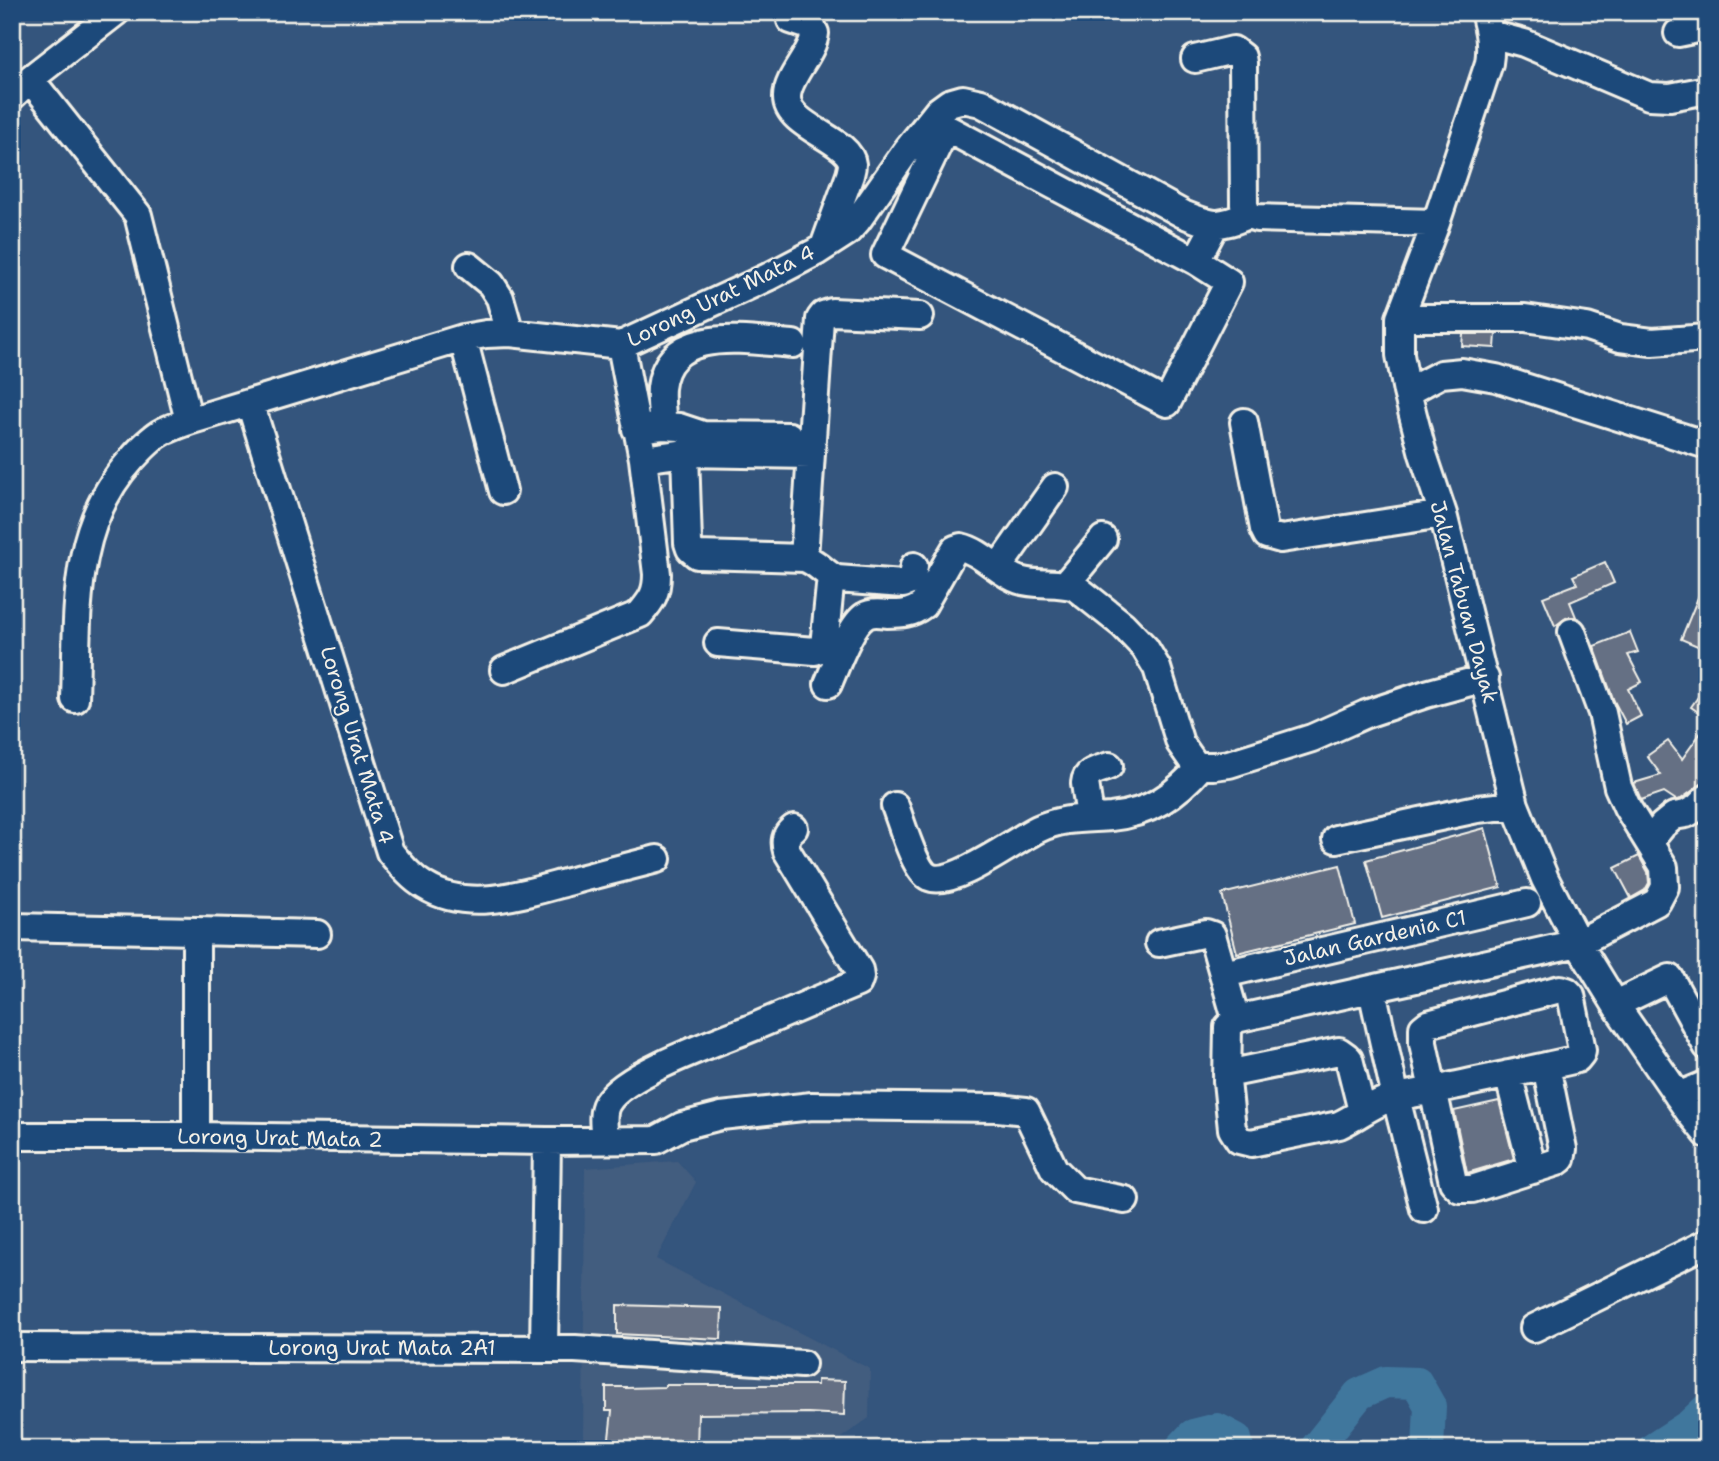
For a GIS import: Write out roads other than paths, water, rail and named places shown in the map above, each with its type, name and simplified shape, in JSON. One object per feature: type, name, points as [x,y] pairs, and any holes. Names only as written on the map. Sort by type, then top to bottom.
[{"type":"street","points":[[116,12],[21,88],[138,215],[189,421]]},
{"type":"street","points":[[791,20],[812,27],[815,33],[788,89],[786,99],[789,110],[849,155],[852,164],[825,244]]},
{"type":"street","points":[[1487,23],[1524,43],[1649,96],[1670,97],[1707,90]]},
{"type":"street","name":"Jalan Tabuan Dayak","points":[[1487,23],[1491,50],[1489,63],[1401,318],[1400,355],[1407,391],[1423,454],[1443,514],[1515,805],[1545,879],[1578,943],[1616,1004],[1691,1105],[1707,1134]]},
{"type":"street","points":[[1678,33],[1707,27]]},
{"type":"street","points":[[1195,59],[1227,50],[1233,50],[1242,57],[1244,205],[1248,215]]},
{"type":"street","name":"Lorong Urat Mata 4","points":[[75,699],[78,600],[83,558],[92,526],[121,471],[162,431],[463,338],[510,333],[621,345],[768,276],[847,232],[938,110],[949,103],[963,99],[981,103],[1183,214],[1215,225]]},
{"type":"street","points":[[946,128],[1196,261],[1229,282],[1167,403],[885,255],[946,128]]},
{"type":"street","points":[[1196,261],[1215,225],[1248,215],[1257,218],[1436,223]]},
{"type":"street","points":[[469,266],[491,284],[500,298],[510,333]]},
{"type":"street","points":[[804,558],[820,319],[832,312],[920,316]]},
{"type":"street","points":[[1401,318],[1525,318],[1587,327],[1620,338],[1651,342],[1707,338]]},
{"type":"street","points":[[463,338],[503,491]]},
{"type":"street","points":[[663,426],[661,390],[667,369],[676,355],[688,348],[714,341],[793,344]]},
{"type":"street","points":[[504,670],[640,614],[657,588],[643,459],[621,345]]},
{"type":"street","points":[[1407,391],[1441,374],[1462,372],[1496,378],[1707,445]]},
{"type":"street","name":"Lorong Urat Mata 4","points":[[250,403],[390,852],[407,872],[426,887],[447,896],[470,900],[508,897],[657,859]]},
{"type":"street","points":[[1244,422],[1267,535],[1281,539],[1443,514]]},
{"type":"street","points":[[636,429],[663,426],[679,427],[703,435],[789,436]]},
{"type":"street","points":[[643,459],[685,453],[810,455]]},
{"type":"street","points":[[685,453],[688,543],[693,552],[704,555],[804,558],[814,561],[837,579],[903,584],[911,581],[914,566]]},
{"type":"street","points":[[999,568],[1055,487]]},
{"type":"street","points":[[1066,584],[1103,539]]},
{"type":"street","points":[[828,684],[855,626],[863,617],[875,613],[910,613],[917,610],[923,605],[955,550],[961,547],[969,549],[1021,581],[1074,587],[1123,625],[1145,648],[1157,668],[1180,743],[1194,763],[1201,766],[1229,764],[1312,738],[1366,714],[1485,678]]},
{"type":"street","points":[[718,643],[815,651],[820,649],[824,646],[831,576]]},
{"type":"street","points":[[1546,1066],[1563,1154],[1561,1159],[1472,1189],[1460,1189],[1453,1182],[1433,1091],[1423,1043],[1423,1028],[1428,1024],[1499,1004],[1560,989],[1567,991],[1571,995],[1582,1050],[1577,1059],[1433,1091],[1396,1097],[1362,1111],[1339,1125],[1251,1143],[1239,1140],[1232,1129],[1227,1074],[1228,1027],[1236,1019],[1578,943],[1657,902],[1665,887],[1664,867],[1627,807],[1618,787],[1602,713],[1572,632]]},
{"type":"street","points":[[1090,817],[1085,778],[1088,774],[1109,766]]},
{"type":"street","points":[[895,806],[921,872],[938,879],[959,874],[1040,828],[1078,818],[1137,813],[1185,785],[1201,766]]},
{"type":"street","points":[[1649,842],[1674,816],[1686,814],[1707,798]]},
{"type":"street","points":[[1336,839],[1478,809],[1515,805]]},
{"type":"street","points":[[605,1140],[604,1121],[608,1102],[631,1081],[690,1052],[858,983],[859,970],[787,851],[786,838],[794,828]]},
{"type":"street","name":"Jalan Gardenia C1","points":[[1224,974],[1527,903]]},
{"type":"street","points":[[12,927],[317,934]]},
{"type":"street","points":[[196,931],[196,1136]]},
{"type":"street","points":[[1159,943],[1206,933],[1213,935],[1236,1019]]},
{"type":"street","points":[[1488,964],[1499,1004]]},
{"type":"street","points":[[1616,1004],[1670,978],[1707,1046]]},
{"type":"street","points":[[1372,990],[1424,1209]]},
{"type":"street","points":[[1227,1074],[1339,1051],[1349,1059],[1362,1111]]},
{"type":"street","points":[[1508,1074],[1533,1170]]},
{"type":"street","points":[[1691,1105],[1707,1084]]},
{"type":"street","name":"Lorong Urat Mata 2","points":[[12,1136],[656,1140],[682,1126],[721,1116],[812,1106],[998,1108],[1026,1111],[1054,1168],[1075,1190],[1125,1200]]},
{"type":"street","points":[[544,1349],[547,1141]]},
{"type":"street","points":[[1534,1328],[1707,1243]]},
{"type":"street","name":"Lorong Urat Mata 2A1","points":[[12,1347],[575,1349],[802,1364]]},
{"type":"waterway","points":[[1315,1449],[1359,1394],[1386,1382],[1417,1383],[1430,1406],[1428,1449]]},
{"type":"waterway","points":[[1653,1449],[1690,1425],[1707,1409]]},
{"type":"waterway","points":[[1180,1449],[1193,1435],[1217,1429],[1236,1439],[1238,1449]]}]
